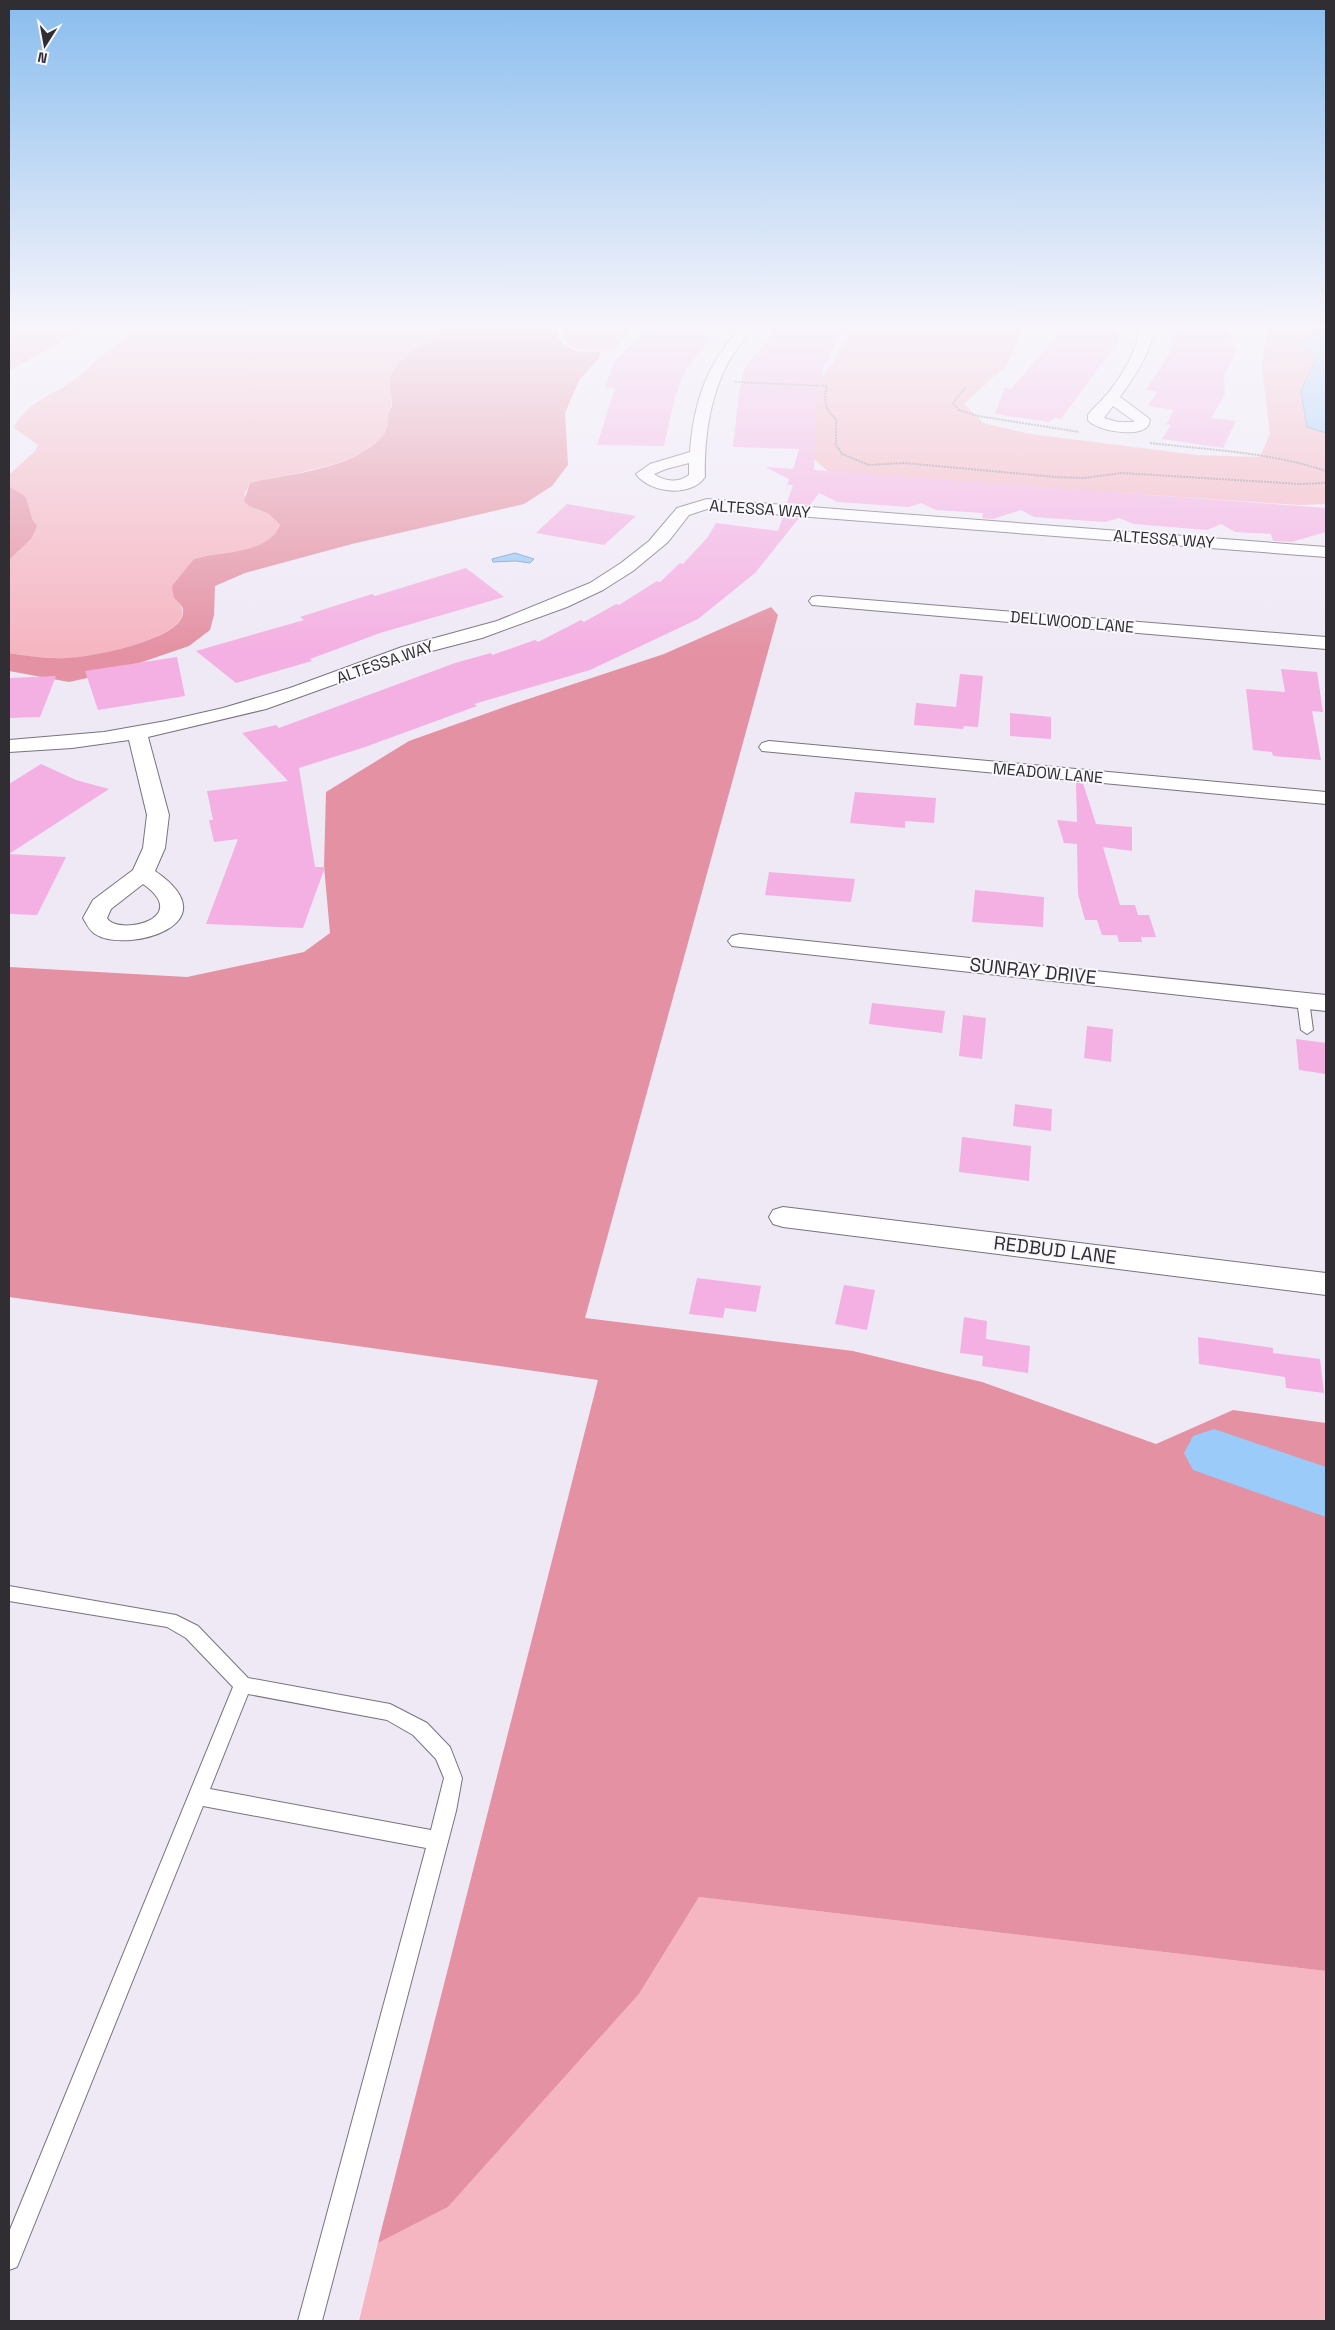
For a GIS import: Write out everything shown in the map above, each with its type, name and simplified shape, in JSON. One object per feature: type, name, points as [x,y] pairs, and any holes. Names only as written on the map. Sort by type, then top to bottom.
[{"type":"street","points":[[695,455],[700,435]]},
{"type":"street","name":"ALTESSA WAY","points":[[9,746],[68,742],[137,732],[259,705],[410,651],[475,634],[532,614],[590,590],[639,557],[662,537],[681,511],[691,506],[707,504],[1326,552]]},
{"type":"street","name":"DELLWOOD LANE","points":[[818,601],[1326,643]]},
{"type":"street","points":[[137,732],[158,815],[154,848],[143,873]]},
{"type":"street","name":"MEADOW LANE","points":[[769,747],[1326,798]]},
{"type":"street","name":"SUNRAY DRIVE","points":[[740,941],[1326,1003]]},
{"type":"street","name":"REDBUD LANE","points":[[783,1217],[1326,1284]]},
{"type":"lane","points":[[1302,1000],[1307,1030]]},
{"type":"lane","points":[[9,1593],[170,1620],[192,1632],[244,1685],[390,1712],[420,1729],[443,1753],[453,1778],[310,2321]]},
{"type":"lane","points":[[9,2259],[244,1685]]},
{"type":"lane","points":[[198,1796],[438,1840]]},
{"type":"path","points":[[836,435],[836,445],[842,454],[869,465],[904,463],[1056,477],[1084,478],[1137,474],[1300,484],[1326,483]]},
{"type":"shaded area","points":[[24,435],[385,435],[367,451],[348,459],[304,472],[250,483],[244,495],[258,510],[269,514],[280,525],[274,535],[265,542],[243,551],[194,559],[176,600],[183,612],[178,622],[166,632],[129,647],[82,657],[64,658],[45,658],[9,653],[9,560],[31,539],[33,521],[26,497],[9,486],[9,475],[36,450],[38,445]]},
{"type":"shaded area","points":[[383,435],[566,435],[568,465],[552,486],[524,504],[352,544],[245,573],[215,586],[214,615],[210,630],[189,646],[110,673],[69,682],[9,671],[9,653],[45,658],[93,655],[132,646],[167,631],[178,623],[183,613],[182,607],[174,597],[172,586],[194,559],[255,547],[274,535],[280,525],[269,514],[249,506],[244,501],[250,483],[320,469],[338,463],[354,457]]},
{"type":"shaded area","points":[[803,435],[1036,435],[1197,455],[1260,457],[1270,435],[1326,435],[1326,504],[1299,505],[830,473],[799,446]]},
{"type":"shaded area","points":[[9,486],[26,497],[33,521],[37,526],[31,539],[9,560]]},
{"type":"shaded area","points":[[771,607],[778,615],[585,1318],[853,1351],[982,1382],[1156,1444],[1233,1410],[1326,1423],[1326,1971],[699,1897],[639,1994],[448,2207],[378,2243],[598,1380],[9,1297],[9,967],[187,977],[304,952],[330,933],[324,866],[326,792],[409,741],[664,654]]},
{"type":"shaded area","points":[[699,1897],[1326,1971],[1326,2321],[359,2321],[378,2243],[448,2207],[639,1994]]},
{"type":"water","points":[[515,553],[534,559],[530,563],[516,561],[493,562],[492,559]]},
{"type":"building","points":[[600,435],[666,435],[664,446],[597,445]]},
{"type":"building","points":[[734,435],[815,435],[814,470],[1326,508],[1326,532],[1291,542],[1273,541],[1271,534],[1235,532],[1221,524],[1207,530],[1134,524],[1119,518],[1105,522],[1034,517],[1021,510],[993,519],[982,518],[983,513],[936,510],[921,503],[909,507],[838,502],[819,493],[810,505],[787,503],[793,485],[787,485],[789,479],[767,467],[793,469],[799,449],[733,447]]},
{"type":"building","points":[[1165,435],[1229,435],[1223,448],[1162,439]]},
{"type":"building","points":[[567,504],[636,516],[604,545],[536,533]]},
{"type":"building","points":[[783,517],[799,518],[755,573],[698,619],[590,670],[474,704],[477,706],[365,747],[299,768],[315,867],[325,867],[303,928],[206,924],[238,839],[214,842],[209,820],[213,820],[207,791],[288,781],[242,733],[276,725],[279,728],[455,663],[491,653],[492,655],[535,640],[538,642],[581,620],[584,622],[616,604],[619,605],[657,581],[660,582],[680,563],[683,564],[707,538],[716,523],[778,531]]},
{"type":"building","points":[[466,568],[504,597],[380,633],[310,659],[312,661],[236,683],[196,651],[304,620],[300,617],[372,594],[375,596]]},
{"type":"building","points":[[177,657],[185,696],[98,710],[85,671]]},
{"type":"building","points":[[1281,669],[1317,672],[1323,712],[1312,711],[1321,760],[1273,756],[1272,752],[1253,750],[1246,689],[1285,692]]},
{"type":"building","points":[[960,674],[983,676],[978,727],[964,726],[963,729],[914,725],[916,703],[956,707]]},
{"type":"building","points":[[56,676],[40,717],[9,718],[9,678]]},
{"type":"building","points":[[1010,713],[1051,717],[1051,739],[1010,736]]},
{"type":"building","points":[[41,764],[76,780],[109,789],[9,854],[9,784]]},
{"type":"building","points":[[1076,783],[1083,783],[1096,824],[1132,827],[1132,851],[1103,847],[1120,905],[1135,905],[1138,915],[1149,915],[1156,937],[1141,937],[1142,942],[1119,942],[1117,935],[1102,935],[1097,920],[1085,920],[1078,894],[1077,844],[1064,843],[1057,820],[1077,822]]},
{"type":"building","points":[[855,792],[936,798],[934,823],[905,821],[905,828],[850,823]]},
{"type":"building","points":[[9,854],[66,857],[37,915],[9,914]]},
{"type":"building","points":[[769,872],[855,879],[851,902],[765,895]]},
{"type":"building","points":[[975,890],[1044,897],[1043,927],[972,922]]},
{"type":"building","points":[[872,1003],[945,1011],[942,1033],[869,1024]]},
{"type":"building","points":[[963,1015],[986,1018],[982,1059],[959,1056]]},
{"type":"building","points":[[1087,1026],[1113,1029],[1111,1062],[1084,1058]]},
{"type":"building","points":[[1296,1039],[1326,1043],[1326,1074],[1299,1070]]},
{"type":"building","points":[[1015,1104],[1052,1109],[1051,1131],[1013,1126]]},
{"type":"building","points":[[962,1137],[1031,1146],[1029,1181],[959,1172]]},
{"type":"building","points":[[697,1278],[761,1286],[756,1312],[725,1308],[723,1318],[689,1314]]},
{"type":"building","points":[[844,1285],[875,1290],[867,1330],[835,1324]]},
{"type":"building","points":[[964,1317],[987,1321],[986,1339],[1030,1346],[1028,1373],[982,1366],[983,1356],[960,1353]]},
{"type":"building","points":[[1198,1337],[1273,1348],[1273,1353],[1320,1359],[1324,1393],[1286,1388],[1285,1377],[1199,1364]]},
{"type":"waterway","points":[[1214,1453],[1326,1492]]}]
